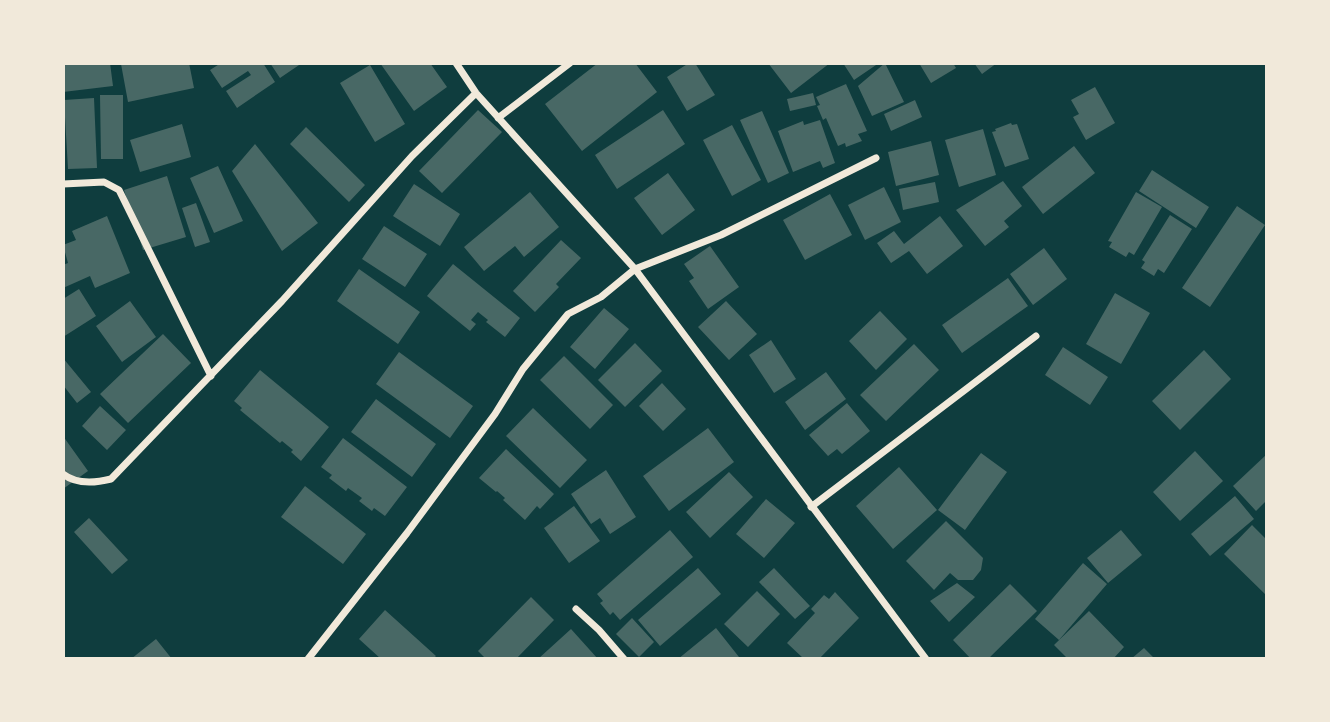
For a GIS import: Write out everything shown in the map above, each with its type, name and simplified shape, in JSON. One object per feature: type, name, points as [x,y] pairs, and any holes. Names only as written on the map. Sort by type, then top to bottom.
[{"type":"street","points":[[456,63],[476,93],[635,269],[926,659]]},
{"type":"street","points":[[498,118],[570,63]]},
{"type":"street","points":[[63,474],[82,482],[96,483],[111,479],[211,376],[412,156],[476,93]]},
{"type":"street","points":[[308,659],[407,533],[495,414],[523,369],[568,314],[601,297],[635,269],[721,234],[876,158]]},
{"type":"street","points":[[63,184],[104,182],[119,190],[211,376]]},
{"type":"street","points":[[811,507],[1035,336]]},
{"type":"street","points":[[576,609],[624,659]]},
{"type":"building","points":[[63,63],[110,63],[113,86],[63,92]]},
{"type":"building","points":[[189,63],[194,88],[128,102],[121,64]]},
{"type":"building","points":[[221,63],[263,63],[275,82],[237,108],[226,91],[251,75],[248,71],[222,88],[210,70]]},
{"type":"building","points":[[270,63],[302,63],[280,78]]},
{"type":"building","points":[[380,63],[430,63],[447,87],[414,111]]},
{"type":"building","points":[[598,63],[635,63],[657,92],[582,151],[545,104]]},
{"type":"building","points":[[689,63],[695,63],[715,95],[687,111],[667,77]]},
{"type":"building","points":[[768,63],[830,63],[791,93]]},
{"type":"building","points":[[843,63],[879,63],[854,80]]},
{"type":"building","points":[[885,63],[904,102],[872,116],[858,86]]},
{"type":"building","points":[[919,63],[953,63],[956,68],[931,83]]},
{"type":"building","points":[[974,63],[997,63],[982,74]]},
{"type":"building","points":[[370,65],[405,124],[375,142],[340,83]]},
{"type":"building","points":[[846,84],[867,131],[858,134],[862,141],[846,147],[845,143],[838,146],[826,118],[823,120],[816,97]]},
{"type":"building","points":[[1095,87],[1115,123],[1086,140],[1073,117],[1079,114],[1071,100]]},
{"type":"building","points":[[813,93],[816,105],[790,111],[787,99]]},
{"type":"building","points":[[100,95],[123,95],[123,159],[101,159]]},
{"type":"building","points":[[94,98],[97,168],[68,169],[64,100]]},
{"type":"building","points":[[915,100],[922,117],[891,131],[884,114]]},
{"type":"building","points":[[478,110],[502,132],[442,193],[419,171]]},
{"type":"building","points":[[663,110],[685,144],[617,189],[595,155]]},
{"type":"building","points":[[762,111],[789,173],[768,183],[740,120]]},
{"type":"building","points":[[820,120],[835,163],[823,168],[820,161],[793,172],[778,131],[803,121],[804,125]]},
{"type":"building","points":[[1011,123],[1017,124],[1029,159],[1005,167],[992,132]]},
{"type":"building","points":[[182,124],[191,157],[140,172],[130,140]]},
{"type":"building","points":[[732,125],[761,180],[732,196],[703,140]]},
{"type":"building","points":[[306,127],[365,185],[349,202],[290,144]]},
{"type":"building","points":[[983,129],[996,175],[959,187],[945,140]]},
{"type":"building","points":[[931,141],[939,175],[896,186],[888,152]]},
{"type":"building","points":[[255,144],[318,223],[282,251],[232,171]]},
{"type":"building","points":[[1074,146],[1095,173],[1043,214],[1022,187]]},
{"type":"building","points":[[218,166],[243,221],[214,233],[190,178]]},
{"type":"building","points":[[1152,170],[1209,207],[1196,228],[1139,191]]},
{"type":"building","points":[[668,173],[695,210],[662,235],[634,198]]},
{"type":"building","points":[[167,176],[186,237],[143,250],[124,190]]},
{"type":"building","points":[[1003,181],[1022,206],[1004,221],[1009,227],[985,246],[956,210]]},
{"type":"building","points":[[935,182],[939,202],[903,210],[899,189]]},
{"type":"building","points":[[414,184],[460,214],[440,246],[393,216]]},
{"type":"building","points":[[884,187],[901,222],[865,240],[848,205]]},
{"type":"building","points":[[530,192],[559,227],[524,257],[515,246],[484,271],[464,247]]},
{"type":"building","points":[[1136,192],[1162,207],[1134,255],[1129,252],[1126,257],[1109,247],[1112,242],[1108,241]]},
{"type":"building","points":[[830,194],[852,235],[805,260],[783,220]]},
{"type":"building","points":[[196,203],[210,242],[195,247],[182,208]]},
{"type":"building","points":[[1237,206],[1265,225],[1210,307],[1182,288]]},
{"type":"building","points":[[1170,215],[1192,229],[1164,273],[1158,269],[1154,276],[1141,268],[1145,262],[1142,260]]},
{"type":"building","points":[[107,216],[130,273],[95,288],[90,276],[63,288],[63,265],[68,263],[63,245],[76,240],[72,231]]},
{"type":"building","points":[[940,216],[963,246],[927,274],[909,251],[891,263],[877,243],[894,231],[904,244]]},
{"type":"building","points":[[384,226],[427,254],[405,287],[362,259]]},
{"type":"building","points":[[561,240],[581,258],[556,284],[559,287],[535,312],[513,291]]},
{"type":"building","points":[[710,246],[739,287],[708,309],[689,281],[694,278],[684,264]]},
{"type":"building","points":[[1044,248],[1067,279],[1033,305],[1010,274]]},
{"type":"building","points":[[453,264],[520,318],[505,337],[478,312],[471,320],[476,324],[470,331],[427,296]]},
{"type":"building","points":[[359,269],[420,312],[398,344],[337,301]]},
{"type":"building","points":[[1008,278],[1028,306],[962,353],[942,325]]},
{"type":"building","points":[[79,289],[96,316],[63,337],[63,299]]},
{"type":"building","points":[[1115,293],[1150,313],[1121,364],[1086,344]]},
{"type":"building","points":[[130,301],[156,337],[122,362],[96,326]]},
{"type":"building","points":[[726,301],[757,334],[729,360],[698,327]]},
{"type":"building","points":[[604,308],[629,329],[595,369],[570,347]]},
{"type":"building","points":[[880,311],[907,339],[876,370],[849,341]]},
{"type":"building","points":[[163,334],[191,363],[128,423],[100,394]]},
{"type":"building","points":[[771,340],[796,379],[774,393],[749,355]]},
{"type":"building","points":[[635,343],[662,371],[625,407],[598,380]]},
{"type":"building","points":[[914,344],[939,370],[886,421],[860,395]]},
{"type":"building","points":[[1063,347],[1108,377],[1090,405],[1045,375]]},
{"type":"building","points":[[1204,350],[1231,379],[1180,430],[1152,401]]},
{"type":"building","points":[[399,352],[473,406],[450,438],[376,384]]},
{"type":"building","points":[[564,356],[613,405],[590,429],[540,380]]},
{"type":"building","points":[[63,358],[91,392],[77,403],[63,385]]},
{"type":"building","points":[[260,370],[329,427],[301,461],[291,452],[293,450],[282,441],[280,443],[240,410],[242,408],[234,401]]},
{"type":"building","points":[[826,372],[846,399],[805,430],[785,402]]},
{"type":"building","points":[[662,383],[686,409],[663,431],[639,406]]},
{"type":"building","points":[[376,399],[436,444],[412,477],[351,432]]},
{"type":"building","points":[[847,403],[870,431],[842,454],[837,449],[828,456],[809,435]]},
{"type":"building","points":[[100,406],[126,430],[107,450],[82,426]]},
{"type":"building","points":[[533,408],[587,460],[560,488],[506,436]]},
{"type":"building","points":[[708,428],[734,462],[669,511],[643,476]]},
{"type":"building","points":[[63,436],[88,471],[63,489]]},
{"type":"building","points":[[343,438],[407,487],[385,516],[374,508],[372,511],[359,501],[362,498],[348,488],[346,491],[329,478],[332,475],[321,467]]},
{"type":"building","points":[[506,449],[554,494],[540,509],[537,506],[525,520],[503,500],[505,498],[479,478]]},
{"type":"building","points":[[1195,451],[1223,481],[1180,521],[1153,492]]},
{"type":"building","points":[[981,453],[1007,472],[965,530],[938,510]]},
{"type":"building","points":[[1267,454],[1267,500],[1256,511],[1233,486]]},
{"type":"building","points":[[899,467],[937,510],[893,549],[856,506]]},
{"type":"building","points":[[606,470],[636,517],[610,534],[600,518],[591,524],[571,494]]},
{"type":"building","points":[[729,472],[753,497],[710,538],[686,512]]},
{"type":"building","points":[[305,486],[366,534],[343,564],[281,517]]},
{"type":"building","points":[[1235,496],[1254,519],[1210,556],[1191,534]]},
{"type":"building","points":[[766,499],[795,523],[764,558],[736,534]]},
{"type":"building","points":[[574,506],[600,541],[569,563],[544,528]]},
{"type":"building","points":[[89,518],[128,560],[112,574],[74,532]]},
{"type":"building","points":[[946,521],[983,558],[981,570],[973,580],[958,580],[950,573],[934,590],[906,561]]},
{"type":"building","points":[[1252,525],[1267,540],[1267,596],[1224,554]]},
{"type":"building","points":[[670,530],[693,557],[620,620],[613,612],[610,615],[600,603],[603,601],[597,594]]},
{"type":"building","points":[[1121,530],[1142,555],[1108,583],[1087,558]]},
{"type":"building","points":[[1083,563],[1107,584],[1059,640],[1035,619]]},
{"type":"building","points":[[698,568],[721,594],[660,646],[638,620]]},
{"type":"building","points":[[774,568],[810,606],[795,619],[759,582]]},
{"type":"building","points":[[957,583],[975,597],[949,622],[930,601]]},
{"type":"building","points":[[1010,584],[1037,611],[988,659],[971,659],[953,640]]},
{"type":"building","points":[[757,591],[780,614],[748,647],[724,624]]},
{"type":"building","points":[[835,592],[859,618],[819,659],[804,659],[787,643],[815,613],[811,609],[824,595],[829,599]]},
{"type":"building","points":[[531,597],[554,620],[516,659],[486,659],[478,651]]},
{"type":"building","points":[[385,610],[436,656],[433,659],[381,659],[359,639]]},
{"type":"building","points":[[1089,611],[1124,647],[1113,659],[1068,659],[1054,645]]},
{"type":"building","points":[[632,618],[654,642],[639,657],[616,634]]},
{"type":"building","points":[[716,628],[739,657],[737,659],[678,659]]},
{"type":"building","points":[[571,629],[598,659],[538,659]]},
{"type":"building","points":[[156,639],[172,659],[131,659]]},
{"type":"building","points":[[1144,648],[1155,659],[1131,659]]}]
